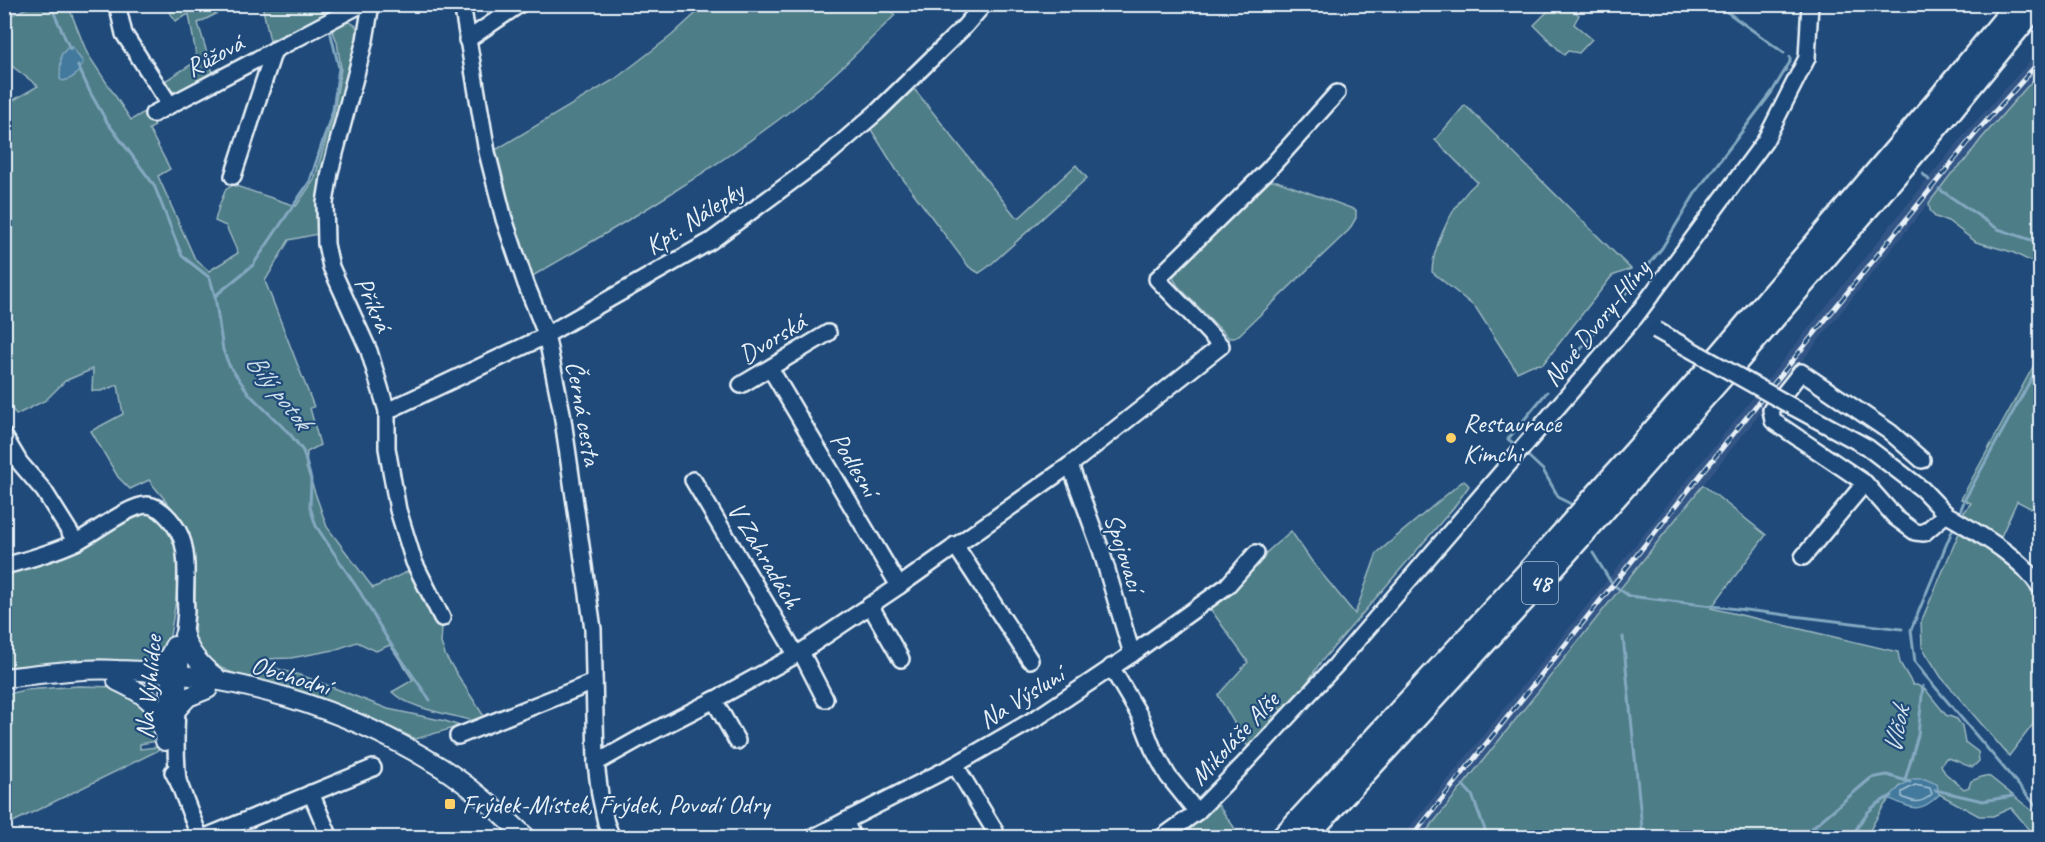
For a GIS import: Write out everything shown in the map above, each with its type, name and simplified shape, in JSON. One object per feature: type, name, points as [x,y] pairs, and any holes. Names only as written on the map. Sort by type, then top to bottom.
[{"type":"highway","points":[[1721,366],[2017,4]]},
{"type":"highway","points":[[1721,366],[1949,113],[2038,4]]},
{"type":"highway","name":"48","points":[[1282,837],[1347,781],[1539,585],[1721,366]]},
{"type":"highway","name":"48","points":[[1305,837],[1347,781]]},
{"type":"highway","name":"48","points":[[1316,837],[1347,781]]},
{"type":"main road","points":[[148,672],[164,664],[179,640],[190,651],[213,684],[188,697],[177,709]]},
{"type":"main road","name":"Obchodní","points":[[4,678],[74,670],[148,672],[175,679],[287,698],[354,722],[443,769],[527,837]]},
{"type":"main road","name":"Obchodní","points":[[4,688],[73,680],[175,679]]},
{"type":"main road","points":[[117,681],[146,696],[153,704],[161,720],[165,741]]},
{"type":"main road","name":"Obchodní","points":[[213,684],[350,732],[436,779],[480,810],[511,837]]},
{"type":"street","points":[[117,4],[124,34],[170,105]]},
{"type":"street","name":"Růžová","points":[[153,114],[362,4]]},
{"type":"street","name":"Příkrá","points":[[371,4],[365,40],[330,172],[325,203],[326,244],[331,267],[369,351],[387,411],[387,448],[398,510],[414,562],[442,618]]},
{"type":"street","name":"Černá cesta","points":[[462,4],[487,152],[504,219],[546,334],[562,413],[591,618],[596,763],[606,824],[612,837]]},
{"type":"street","points":[[467,40],[520,4]]},
{"type":"street","name":"Kpt. Nálepky","points":[[387,411],[546,334],[711,241],[825,157],[878,111],[965,26],[984,4]]},
{"type":"street","name":"Nové Dvory-Hlíny","points":[[1336,665],[1635,317],[1765,141],[1807,58],[1809,4]]},
{"type":"street","points":[[233,176],[274,50]]},
{"type":"street","points":[[596,763],[798,654],[1070,465],[1221,346],[1157,279],[1268,170],[1337,93]]},
{"type":"street","points":[[1635,317],[1867,447],[1922,489],[1953,518],[2018,562],[2033,576],[2040,587]]},
{"type":"street","name":"Dvorská","points":[[741,385],[828,333]]},
{"type":"street","name":"Podlesní","points":[[770,368],[899,586]]},
{"type":"street","points":[[1922,460],[1890,432],[1801,372],[1771,410],[1773,421],[1865,483],[1896,518],[1915,532],[1924,533],[1953,518]]},
{"type":"street","points":[[4,436],[20,463],[44,491],[76,542]]},
{"type":"street","name":"Spojovací","points":[[1070,465],[1101,550],[1132,654]]},
{"type":"street","name":"V Zahradách","points":[[693,480],[794,651],[803,656],[825,699]]},
{"type":"street","points":[[1803,557],[1865,483]]},
{"type":"street","name":"Na Vyhlídce","points":[[4,566],[76,542],[138,506],[151,506],[168,518],[183,542],[186,567],[185,595],[179,612],[175,679],[165,716],[165,741],[172,771],[201,837],[373,768]]},
{"type":"street","points":[[955,545],[1030,660]]},
{"type":"street","name":"Na Výsluní","points":[[812,837],[956,765],[1038,717],[1227,586],[1256,553]]},
{"type":"street","points":[[870,605],[901,658]]},
{"type":"street","name":"Mikoláše Alše","points":[[1161,837],[1197,812],[1336,665]]},
{"type":"street","points":[[1111,667],[1140,716],[1153,749],[1168,776],[1197,812]]},
{"type":"street","name":"Na Vyhlídce","points":[[175,679],[177,709],[175,752],[178,781]]},
{"type":"street","points":[[458,736],[594,682]]},
{"type":"street","points":[[714,700],[737,741]]},
{"type":"street","points":[[956,765],[995,831]]},
{"type":"street","points":[[311,793],[330,837]]},
{"type":"street","points":[[845,821],[853,837]]},
{"type":"shaded area","points":[[2040,50],[2040,72],[1935,195],[1421,837],[1401,838],[1923,185],[1969,129]]},
{"type":"green space","points":[[349,4],[270,41],[262,5]]},
{"type":"green space","points":[[33,5],[68,5],[87,53],[131,120],[146,111],[155,126],[149,129],[170,169],[158,176],[195,259],[209,271],[238,253],[226,226],[215,221],[226,189],[233,185],[296,206],[314,180],[334,112],[341,68],[337,42],[332,29],[350,22],[356,26],[359,35],[317,196],[318,234],[289,240],[265,281],[314,407],[310,408],[320,445],[307,452],[306,467],[327,527],[373,588],[411,570],[421,594],[442,627],[441,643],[446,657],[485,718],[477,722],[432,711],[409,703],[392,692],[413,680],[390,645],[376,651],[357,642],[334,650],[291,658],[266,659],[268,666],[306,677],[388,709],[460,726],[416,739],[326,700],[238,675],[212,662],[203,655],[195,640],[195,569],[191,541],[186,529],[174,510],[149,480],[130,489],[118,477],[91,431],[123,414],[118,385],[101,391],[92,391],[93,369],[65,381],[46,400],[16,415],[4,396],[5,105],[38,86],[5,61],[5,18]]},
{"type":"green space","points":[[166,5],[232,5],[198,23],[213,73],[176,93],[160,84],[197,61],[189,14],[175,21]]},
{"type":"green space","points":[[705,5],[886,5],[895,15],[824,84],[734,152],[667,196],[529,278],[492,152],[615,79],[671,36]]},
{"type":"green space","points":[[1554,5],[1566,5],[1579,15],[1574,24],[1592,39],[1579,53],[1568,51],[1564,55],[1534,25]]},
{"type":"green space","points":[[2040,72],[2040,280],[2032,262],[2012,252],[1976,242],[1948,221],[1935,217],[1930,210],[1929,203],[1951,174],[1964,162],[1981,139]]},
{"type":"green space","points":[[912,86],[1016,217],[1020,217],[1076,165],[1087,178],[979,273],[969,267],[897,171],[870,128],[874,121]]},
{"type":"green space","points":[[1465,105],[1631,269],[1612,276],[1543,364],[1532,365],[1517,372],[1476,308],[1432,272],[1436,249],[1453,211],[1477,182],[1435,140]]},
{"type":"green space","points":[[1270,181],[1277,181],[1356,210],[1356,218],[1349,230],[1239,335],[1229,338],[1178,286],[1171,275],[1260,186]]},
{"type":"green space","points":[[2040,354],[2040,513],[2017,501],[1998,543],[1962,515],[1971,503],[1961,499]]},
{"type":"green space","points":[[1464,480],[1469,486],[1454,507],[1320,663],[1303,689],[1283,712],[1273,703],[1266,710],[1276,719],[1256,743],[1248,747],[1218,695],[1248,662],[1207,604],[1291,531],[1313,563],[1355,614],[1377,553]]},
{"type":"green space","points":[[1703,485],[1766,535],[1711,608],[1898,652],[1900,663],[1913,685],[1926,690],[1946,715],[1957,719],[1962,726],[1965,742],[1978,752],[1979,761],[1973,767],[1946,758],[1941,765],[1945,773],[1964,789],[1969,787],[1971,781],[1984,776],[1990,777],[2040,817],[2040,837],[2036,837],[2011,808],[1993,816],[1979,816],[1932,790],[1901,785],[1883,807],[1866,837],[1421,838]]},
{"type":"green space","points":[[138,512],[152,515],[163,524],[171,535],[176,549],[178,582],[168,647],[154,660],[97,659],[5,667],[4,571]]},
{"type":"green space","points":[[1959,533],[1997,553],[2040,593],[2040,715],[2009,756],[1941,677],[1922,647],[1921,622]]},
{"type":"green space","points":[[79,686],[116,687],[147,702],[158,741],[140,744],[140,749],[157,747],[159,750],[5,826],[5,695],[24,690]]},
{"type":"green space","points":[[1216,802],[1241,837],[1182,838]]},
{"type":"water","points":[[68,47],[72,47],[83,62],[76,74],[63,81],[60,79],[61,55]]},
{"type":"water","points":[[1912,779],[1925,779],[1937,784],[1939,795],[1926,805],[1915,808],[1888,798]]},
{"type":"waterway","points":[[50,4],[70,49]]},
{"type":"waterway","name":"Bílý potok","points":[[324,4],[327,16]]},
{"type":"waterway","points":[[1716,4],[1784,53]]},
{"type":"waterway","name":"Bílý potok","points":[[329,26],[339,68],[333,110],[310,181],[253,265],[215,296],[223,350],[229,365],[250,395],[290,434],[303,451],[311,479],[310,507],[316,526],[360,592],[388,640],[430,700]]},
{"type":"waterway","points":[[1556,380],[1662,248],[1696,192],[1772,92],[1790,62],[1790,57]]},
{"type":"waterway","points":[[78,66],[107,122],[154,185],[182,256],[210,278],[215,296]]},
{"type":"waterway","points":[[1923,174],[1929,180]]},
{"type":"waterway","points":[[1939,189],[1998,229],[2040,243]]},
{"type":"waterway","points":[[1958,517],[1965,499],[2040,363]]},
{"type":"waterway","points":[[1518,447],[1508,439],[1547,392]]},
{"type":"waterway","points":[[1528,456],[1543,470],[1559,498],[1571,504]]},
{"type":"waterway","name":"Vlčok","points":[[1954,526],[1911,630],[1915,662],[2026,794]]},
{"type":"waterway","points":[[1593,553],[1612,584],[1629,596],[1902,629]]},
{"type":"waterway","points":[[1623,637],[1643,838]]},
{"type":"waterway","name":"Vlčok","points":[[1905,780],[1918,735],[1923,686]]},
{"type":"waterway","points":[[1800,838],[1871,778],[1887,775],[1910,782]]},
{"type":"waterway","points":[[1463,785],[1472,795],[1488,838]]},
{"type":"waterway","points":[[1935,790],[1983,801],[2013,796]]},
{"type":"waterway","points":[[2026,794],[2040,810]]},
{"type":"waterway","points":[[1851,838],[1868,812],[1878,803],[1892,796]]},
{"type":"railway","points":[[1772,386],[1975,134],[2040,61]]},
{"type":"railway","points":[[1411,838],[1762,398]]},
{"type":"place","name":"Restaurace Kimchi","points":[[1451,438]]},
{"type":"place","name":"Frýdek-Místek, Frýdek, Povodí Odry","points":[[450,804]]}]
